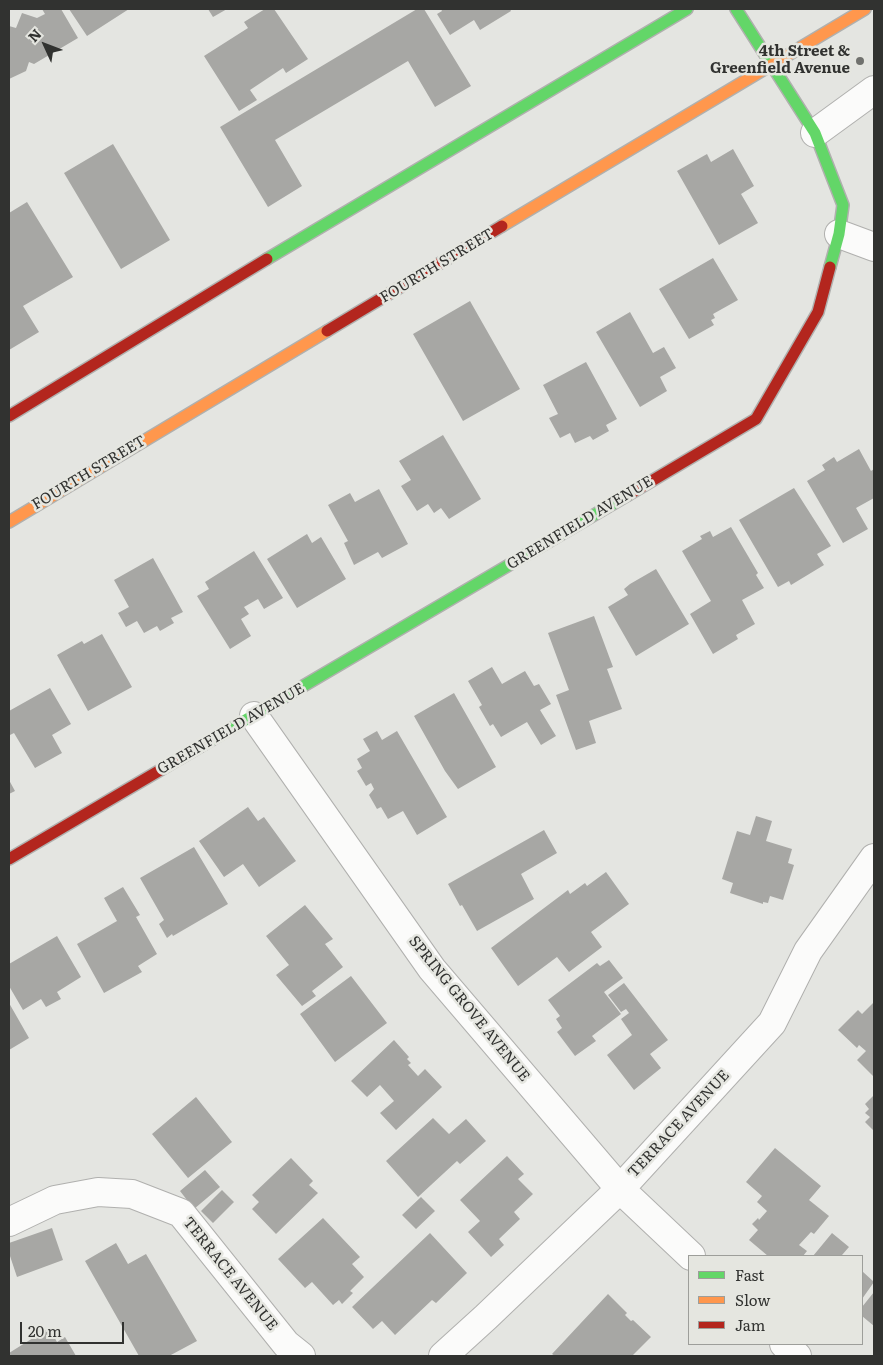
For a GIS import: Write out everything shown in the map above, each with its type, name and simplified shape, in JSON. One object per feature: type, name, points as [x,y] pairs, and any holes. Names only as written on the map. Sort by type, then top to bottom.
[{"type":"main road","points":[[9,416],[250,269],[687,9]]},
{"type":"main road","name":"GREENFIELD AVENUE","points":[[9,859],[756,419],[818,312],[840,234],[843,205],[815,133],[736,9]]},
{"type":"main road","name":"FOURTH STREET","points":[[9,522],[865,9]]},
{"type":"street","points":[[815,133],[874,90]]},
{"type":"street","points":[[840,234],[874,247]]},
{"type":"street","name":"SPRING GROVE AVENUE","points":[[254,716],[432,969],[620,1189],[690,1255]]},
{"type":"street","name":"TERRACE AVENUE","points":[[444,1356],[620,1189],[772,1023],[808,951],[874,858]]},
{"type":"street","name":"TERRACE AVENUE","points":[[9,1222],[55,1200],[98,1192],[132,1194],[181,1213],[286,1344],[301,1356]]},
{"type":"street","points":[[785,1345],[797,1356]]},
{"type":"building","points":[[42,9],[61,9],[78,38],[34,64],[29,62],[26,71],[9,79],[9,26],[16,28],[22,13],[37,18],[45,14]]},
{"type":"building","points":[[69,9],[129,9],[87,36]]},
{"type":"building","points":[[208,9],[227,9],[213,17]]},
{"type":"building","points":[[265,9],[274,9],[308,59],[286,73],[283,68],[250,90],[257,100],[239,111],[204,56],[248,28],[244,22]]},
{"type":"building","points":[[417,9],[424,9],[471,86],[435,107],[408,61],[275,140],[302,186],[268,207],[220,127]]},
{"type":"building","points":[[441,9],[510,9],[511,11],[480,30],[474,20],[450,35],[437,14],[442,11]]},
{"type":"building","points":[[113,144],[170,240],[121,269],[64,173]]},
{"type":"building","points":[[733,149],[754,186],[741,194],[758,223],[719,245],[677,171],[707,154],[711,162]]},
{"type":"building","points":[[27,202],[73,277],[23,306],[39,332],[9,350],[9,213]]},
{"type":"building","points":[[713,258],[738,300],[713,314],[715,318],[711,320],[714,325],[689,339],[659,289]]},
{"type":"building","points":[[470,301],[520,389],[463,421],[413,334]]},
{"type":"building","points":[[630,312],[653,353],[664,347],[676,368],[660,377],[667,391],[640,407],[596,332]]},
{"type":"building","points":[[586,362],[617,419],[606,425],[609,431],[593,440],[590,436],[575,443],[570,433],[560,438],[549,418],[558,414],[543,385]]},
{"type":"building","points":[[443,435],[481,499],[449,519],[441,508],[434,513],[428,504],[417,511],[401,486],[411,480],[399,461]]},
{"type":"building","points":[[859,449],[871,471],[874,469],[874,498],[856,508],[868,529],[843,543],[807,481],[825,470],[822,465],[834,457],[837,462]]},
{"type":"building","points":[[794,488],[831,546],[817,554],[824,565],[791,585],[789,581],[778,587],[739,520]]},
{"type":"building","points":[[379,489],[408,544],[382,558],[378,552],[354,565],[344,543],[348,541],[328,505],[350,493],[355,502]]},
{"type":"building","points":[[731,527],[758,573],[756,575],[764,588],[742,600],[755,624],[736,635],[738,639],[713,654],[690,614],[711,601],[682,551],[702,539],[700,536],[710,531],[713,537]]},
{"type":"building","points":[[307,534],[312,543],[321,537],[346,579],[297,608],[267,559]]},
{"type":"building","points":[[254,551],[283,598],[264,609],[258,599],[244,607],[249,614],[241,619],[251,636],[230,649],[197,596],[209,589],[205,582]]},
{"type":"building","points":[[153,558],[183,612],[171,618],[174,623],[160,631],[157,626],[144,633],[137,621],[126,627],[118,613],[129,607],[114,580]]},
{"type":"building","points":[[656,569],[689,624],[636,656],[608,607],[628,595],[624,589],[630,584]]},
{"type":"building","points":[[594,616],[613,667],[607,669],[622,709],[589,721],[596,743],[576,750],[556,695],[569,690],[548,633]]},
{"type":"building","points":[[102,634],[132,687],[88,711],[57,655],[82,641],[84,644]]},
{"type":"building","points":[[492,667],[502,684],[525,671],[534,686],[539,684],[551,704],[540,710],[556,736],[541,745],[527,722],[501,737],[493,724],[490,726],[479,707],[482,705],[468,681]]},
{"type":"building","points":[[50,688],[71,724],[52,735],[62,753],[35,768],[14,733],[10,735],[9,711]]},
{"type":"building","points":[[454,693],[496,767],[458,789],[445,771],[414,716]]},
{"type":"building","points":[[377,731],[382,740],[397,731],[447,817],[417,835],[403,811],[388,819],[381,807],[377,809],[369,795],[374,789],[371,783],[366,786],[357,771],[362,768],[357,759],[370,751],[363,739]]},
{"type":"building","points":[[9,780],[15,791],[9,794]]},
{"type":"building","points":[[248,807],[258,821],[264,817],[296,861],[259,887],[243,864],[224,877],[199,841]]},
{"type":"building","points":[[756,816],[772,821],[766,841],[792,849],[788,863],[794,865],[783,900],[770,896],[768,903],[763,902],[763,904],[730,893],[733,883],[722,879],[737,831],[750,835]]},
{"type":"building","points":[[544,830],[557,853],[521,874],[534,899],[477,931],[448,884]]},
{"type":"building","points":[[194,847],[228,904],[167,938],[159,924],[164,920],[140,878]]},
{"type":"building","points":[[606,872],[629,904],[591,932],[602,947],[569,972],[557,957],[518,986],[491,948],[568,890],[570,894],[585,883],[587,886]]},
{"type":"building","points":[[123,887],[140,915],[136,917],[157,954],[138,966],[142,972],[104,993],[77,944],[117,921],[104,898]]},
{"type":"building","points":[[305,905],[333,939],[325,944],[343,967],[312,991],[316,996],[302,1006],[276,975],[289,965],[266,936]]},
{"type":"building","points":[[57,936],[81,977],[57,992],[61,999],[46,1007],[41,999],[23,1010],[9,986],[9,964]]},
{"type":"building","points":[[609,960],[623,978],[604,992],[621,1014],[592,1036],[596,1041],[575,1056],[557,1032],[562,1028],[556,1019],[560,1016],[548,1000],[597,963],[600,966]]},
{"type":"building","points":[[351,976],[387,1023],[335,1062],[300,1014]]},
{"type":"building","points":[[624,983],[668,1040],[650,1054],[661,1068],[634,1090],[607,1055],[632,1035],[621,1019],[629,1013],[626,1009],[621,1012],[608,995]]},
{"type":"building","points":[[874,1002],[874,1077],[857,1060],[866,1051],[859,1045],[857,1048],[838,1030],[858,1010],[862,1014]]},
{"type":"building","points":[[9,1003],[29,1038],[9,1050]]},
{"type":"building","points":[[394,1040],[409,1057],[407,1059],[411,1063],[408,1065],[418,1076],[425,1069],[442,1087],[396,1130],[380,1113],[394,1101],[380,1085],[367,1097],[351,1081]]},
{"type":"building","points":[[874,1095],[874,1131],[865,1122],[870,1117],[865,1113],[869,1109],[865,1104]]},
{"type":"building","points":[[196,1097],[232,1142],[188,1178],[152,1134]]},
{"type":"building","points":[[433,1118],[449,1134],[466,1119],[486,1141],[460,1164],[457,1161],[418,1197],[386,1161]]},
{"type":"building","points":[[775,1148],[821,1186],[809,1200],[829,1216],[814,1234],[811,1232],[799,1245],[807,1251],[804,1255],[767,1255],[749,1240],[758,1230],[752,1224],[758,1218],[759,1220],[767,1211],[757,1202],[762,1196],[746,1182]]},
{"type":"building","points":[[507,1156],[524,1174],[518,1179],[533,1194],[514,1212],[520,1219],[499,1239],[504,1245],[491,1257],[468,1232],[480,1221],[460,1200]]},
{"type":"building","points":[[291,1158],[313,1181],[309,1185],[318,1193],[276,1234],[252,1209],[259,1202],[252,1195]]},
{"type":"building","points":[[205,1170],[220,1187],[194,1209],[180,1191]]},
{"type":"building","points":[[222,1190],[234,1202],[213,1223],[201,1211]]},
{"type":"building","points":[[421,1197],[435,1211],[416,1229],[402,1215]]},
{"type":"building","points":[[323,1218],[360,1257],[352,1264],[364,1277],[350,1291],[353,1293],[342,1304],[339,1300],[333,1305],[312,1282],[305,1288],[278,1259]]},
{"type":"building","points":[[52,1228],[63,1260],[17,1277],[9,1253],[9,1243]]},
{"type":"building","points":[[430,1233],[467,1273],[436,1303],[432,1300],[395,1335],[382,1321],[373,1329],[352,1307]]},
{"type":"building","points":[[832,1233],[849,1247],[842,1255],[814,1255]]},
{"type":"building","points":[[116,1243],[128,1264],[146,1254],[197,1341],[169,1356],[139,1356],[85,1261]]},
{"type":"building","points":[[863,1272],[874,1282],[863,1298]]},
{"type":"building","points":[[874,1292],[874,1326],[863,1317],[863,1306]]},
{"type":"building","points":[[608,1294],[627,1313],[625,1315],[631,1321],[633,1320],[651,1337],[632,1356],[555,1356],[552,1354]]},
{"type":"building","points":[[49,1328],[57,1342],[65,1337],[76,1356],[11,1356],[9,1353]]},
{"type":"traffic: fast","points":[[267,259],[687,9]]},
{"type":"traffic: fast","points":[[736,9],[815,133],[843,205],[839,234],[830,267]]},
{"type":"traffic: fast","points":[[208,742],[628,495]]},
{"type":"traffic: slow","points":[[502,226],[865,9]]},
{"type":"traffic: slow","points":[[9,522],[327,331]]},
{"type":"traffic: jam","points":[[327,331],[502,226]]},
{"type":"traffic: jam","points":[[9,416],[267,259]]},
{"type":"traffic: jam","points":[[628,495],[756,419],[818,312],[830,267]]},
{"type":"traffic: jam","points":[[9,859],[208,742]]},
{"type":"place","name":"4th Street & Greenfield Avenue","points":[[860,61]]}]
